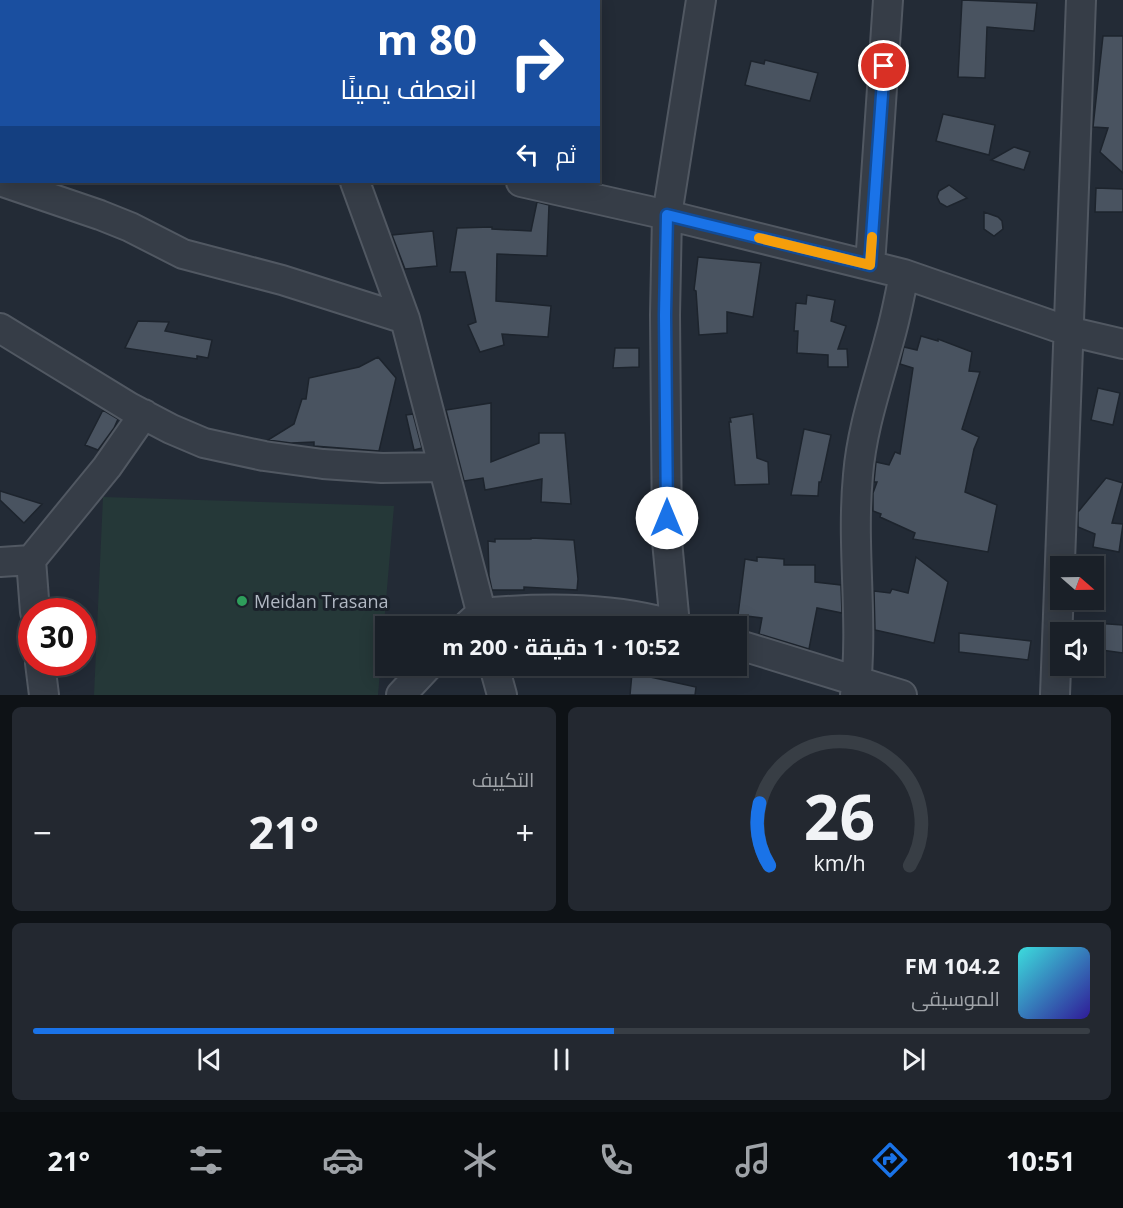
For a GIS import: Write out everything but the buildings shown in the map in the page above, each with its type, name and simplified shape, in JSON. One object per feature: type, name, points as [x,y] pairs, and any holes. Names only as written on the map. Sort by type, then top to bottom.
[{"type":"street","points":[[677,616],[667,541],[665,315],[667,215],[701,0]]},
{"type":"street","points":[[870,265],[888,0]]},
{"type":"street","points":[[1055,695],[1081,0]]},
{"type":"street","points":[[8,183],[110,219],[183,254],[282,280],[405,319]]},
{"type":"street","points":[[355,183],[405,319],[443,468],[477,616]]},
{"type":"street","points":[[525,183],[667,215],[904,274],[1068,331],[1123,344]]},
{"type":"street","points":[[855,689],[859,585],[855,515],[858,472],[874,391],[890,337],[904,274]]},
{"type":"street","points":[[0,328],[144,414],[171,429],[204,442],[264,456],[323,464],[382,468],[443,468]]},
{"type":"street","points":[[34,598],[31,560],[107,467],[144,414]]},
{"type":"street","points":[[0,562],[31,560]]},
{"type":"street","points":[[502,616],[529,609],[575,609],[631,616]]},
{"type":"street","points":[[747,648],[855,689],[902,695]]},
{"type":"street","points":[[42,676],[44,695]]},
{"type":"street","points":[[401,695],[419,676]]},
{"type":"street","points":[[497,676],[502,695]]},
{"type":"shaded area","name":"Meidan Trasana","points":[[103,497],[394,506],[385,616],[375,616],[375,676],[380,676],[378,695],[94,695]]},
{"type":"slow traffic","points":[[759,238],[870,265],[872,237]]},
{"type":"place","name":"Meidan Trasana","points":[[242,601]]},
{"type":"route","points":[[667,518],[665,315],[667,215],[870,265],[884,66]]}]
